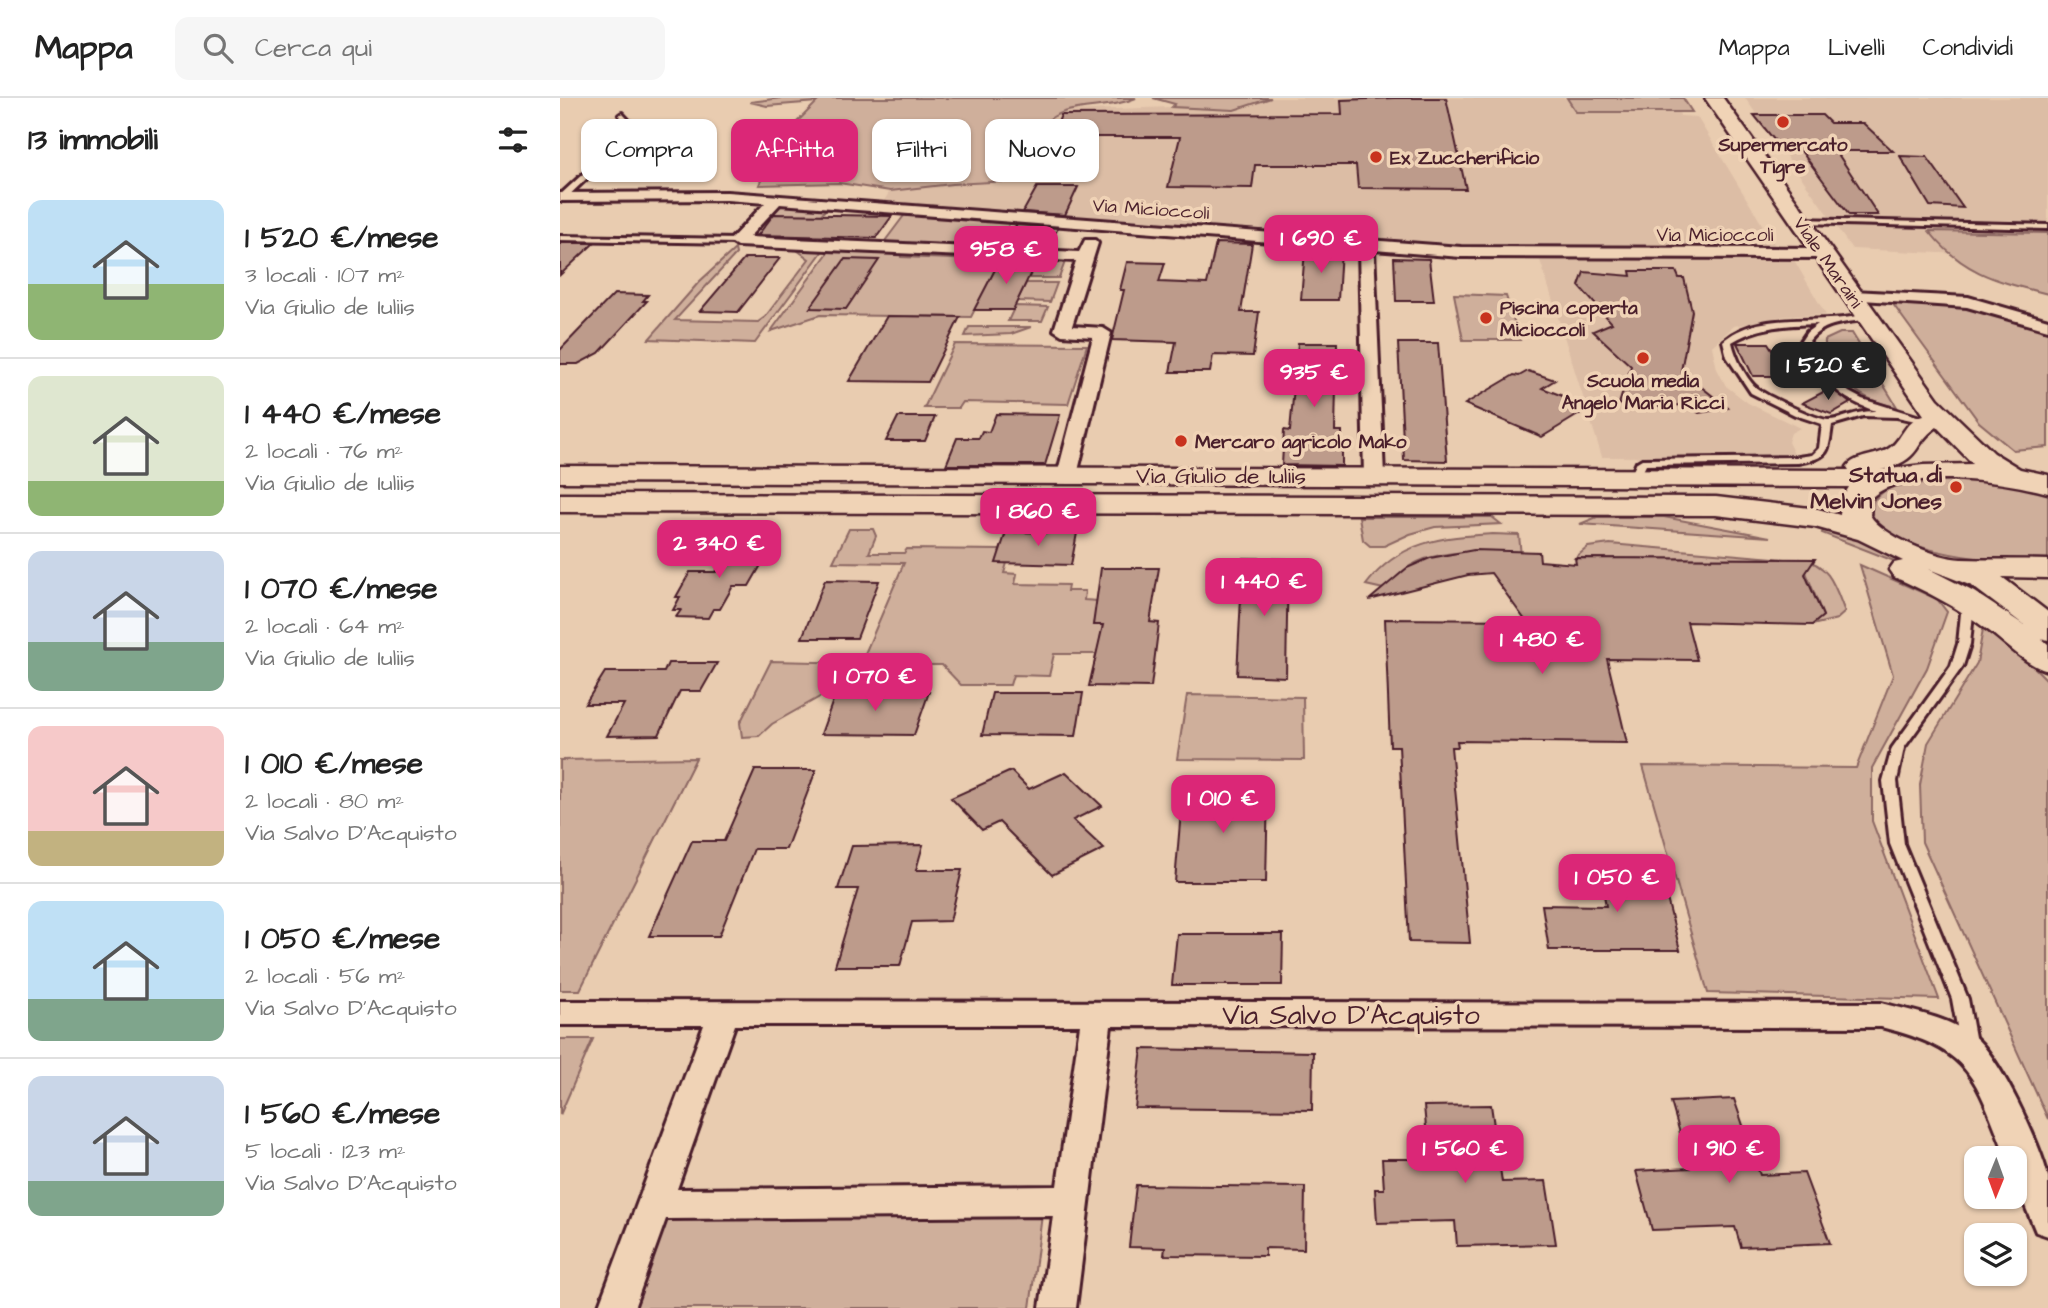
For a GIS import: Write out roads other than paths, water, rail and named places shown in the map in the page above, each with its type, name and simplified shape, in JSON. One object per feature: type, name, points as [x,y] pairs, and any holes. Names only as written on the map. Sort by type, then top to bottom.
[{"type":"main road","name":"Viale Maraini","points":[[1714,98],[1853,296],[1928,414],[1961,436],[1984,459],[2011,475]]},
{"type":"main road","points":[[1913,474],[1930,455],[1933,439],[1928,414]]},
{"type":"main road","points":[[1750,477],[1847,471],[1889,460],[1906,449],[1916,428],[1928,414]]},
{"type":"main road","points":[[1961,436],[2048,480]]},
{"type":"main road","name":"Via Giulio de Iuliis","points":[[560,474],[1374,476],[1636,491],[1716,506],[1818,518],[1870,533],[1894,548],[1949,565]]},
{"type":"main road","name":"Via Giulio de Iuliis","points":[[560,503],[1636,491],[1750,477],[1882,479],[1913,474],[2011,475]]},
{"type":"main road","points":[[2011,475],[2048,480]]},
{"type":"main road","points":[[1870,533],[1858,520],[1856,498],[1864,488],[1882,479]]},
{"type":"main road","points":[[1636,491],[1812,537],[1880,559],[1930,580],[2003,623],[2048,662]]},
{"type":"main road","points":[[1949,565],[2048,569]]},
{"type":"main road","points":[[1949,565],[1987,581],[2024,607],[2048,630]]},
{"type":"street","name":"Via Micioccoli","points":[[561,197],[703,196],[776,200],[1497,253],[1823,253]]},
{"type":"street","points":[[737,241],[776,200]]},
{"type":"street","points":[[1067,475],[1103,333],[1062,330],[1097,223]]},
{"type":"street","points":[[737,241],[1086,257]]},
{"type":"street","points":[[1366,244],[1374,476]]},
{"type":"street","points":[[1853,296],[1968,302],[2048,325]]},
{"type":"street","name":"Via Salvo D'Acquisto","points":[[560,1013],[1881,1015],[1933,1028],[1970,1051]]},
{"type":"street","points":[[616,1308],[724,1013]]},
{"type":"street","points":[[1058,1308],[1097,1014]]},
{"type":"street","points":[[1970,1051],[1986,1074],[2048,1222]]},
{"type":"street","points":[[654,1204],[1072,1201]]},
{"type":"lane","points":[[561,197],[635,130],[622,115]]},
{"type":"lane","points":[[1800,221],[2048,227]]},
{"type":"lane","points":[[560,238],[737,241]]},
{"type":"lane","points":[[1867,317],[1829,322],[1759,325],[1742,330],[1727,341],[1731,356],[1754,391],[1798,413],[1827,423],[1863,413],[1928,414]]},
{"type":"lane","points":[[1817,360],[1804,341],[1810,331],[1829,322]]},
{"type":"lane","points":[[1828,376],[1833,386],[1852,397],[1900,414]]},
{"type":"lane","points":[[1636,491],[1642,462],[1793,461],[1815,457],[1824,449],[1827,423]]},
{"type":"lane","points":[[1967,613],[1964,644],[1957,666],[1898,748],[1890,781],[1897,844],[1960,999],[1970,1051]]},
{"type":"place","name":"Supermercato Tigre","points":[[1783,122]]},
{"type":"place","name":"Ex Zuccherificio","points":[[1376,157]]},
{"type":"place","name":"Piscina coperta Micioccoli","points":[[1486,318]]},
{"type":"place","name":"Scuola media Angelo Maria Ricci","points":[[1643,358]]},
{"type":"place","name":"Mercaro agricolo Mako","points":[[1181,441]]},
{"type":"place","name":"Statua di Melvin Jones","points":[[1956,487]]}]
